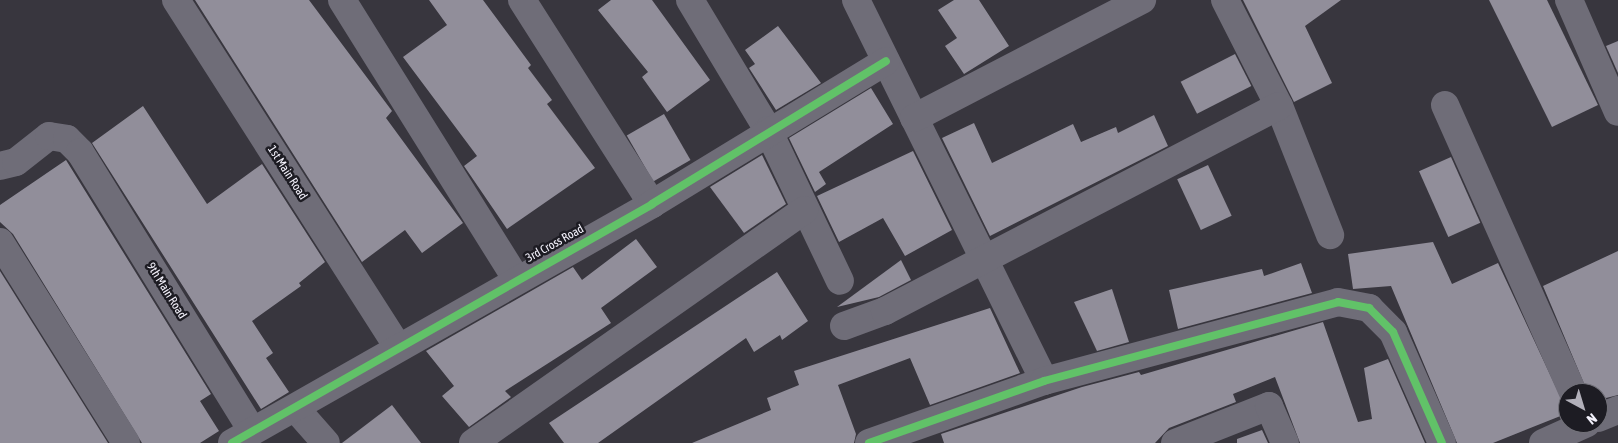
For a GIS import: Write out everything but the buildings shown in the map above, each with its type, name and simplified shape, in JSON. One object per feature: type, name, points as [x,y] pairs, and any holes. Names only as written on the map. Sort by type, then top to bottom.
[{"type":"street","name":"1st Main Road","points":[[176,0],[398,347]]},
{"type":"street","points":[[342,0],[516,278]]},
{"type":"street","points":[[522,0],[652,204]]},
{"type":"street","points":[[690,0],[768,130],[804,210],[840,282]]},
{"type":"street","points":[[856,0],[1044,381]]},
{"type":"street","points":[[914,118],[1142,0]]},
{"type":"street","points":[[1226,0],[1279,106],[1330,235]]},
{"type":"street","points":[[1569,0],[1618,112]]},
{"type":"street","name":"3rd Cross Road","points":[[242,437],[296,409],[516,278],[652,204],[768,130],[886,61]]},
{"type":"street","points":[[1445,105],[1569,383]]},
{"type":"street","points":[[844,326],[885,311],[1279,106]]},
{"type":"street","name":"9th Main Road","points":[[5,169],[50,136],[67,139],[80,152],[242,437]]},
{"type":"street","points":[[473,443],[804,210]]},
{"type":"street","points":[[0,242],[126,443]]},
{"type":"street","points":[[869,443],[1044,381],[1338,302],[1370,308],[1393,332],[1442,443]]},
{"type":"street","points":[[1175,443],[1269,406],[1286,443]]},
{"type":"street","points":[[296,409],[326,443]]},
{"type":"street","points":[[1543,443],[1565,433]]},
{"type":"cycle path","points":[[232,443],[652,204],[886,61]]},
{"type":"cycle path","points":[[869,443],[1044,381],[1338,302],[1369,308],[1393,332],[1442,443]]}]
